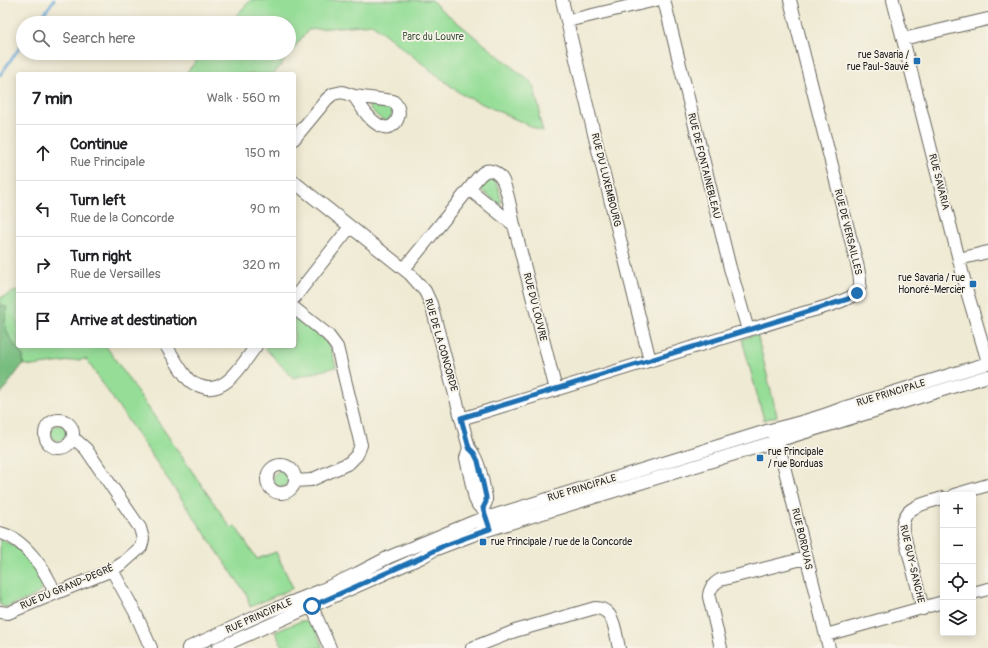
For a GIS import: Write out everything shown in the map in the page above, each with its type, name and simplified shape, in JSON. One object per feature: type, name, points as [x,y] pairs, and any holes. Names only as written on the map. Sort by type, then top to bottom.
[{"type":"street","name":"RUE DU LUXEMBOURG","points":[[562,0],[650,361]]},
{"type":"street","points":[[568,21],[656,0]]},
{"type":"street","name":"RUE DE FONTAINEBLEAU","points":[[664,0],[730,268],[748,330]]},
{"type":"street","name":"RUE DE VERSAILLES","points":[[461,418],[851,298],[857,293],[860,284],[858,268],[790,0]]},
{"type":"street","name":"RUE SAVARIA","points":[[893,0],[968,295],[988,362]]},
{"type":"street","points":[[903,39],[988,19]]},
{"type":"street","points":[[296,137],[327,99],[333,94],[342,92],[354,96]]},
{"type":"street","name":"RUE DU LOUVRE","points":[[404,269],[480,176],[485,172],[493,171],[500,176],[556,390]]},
{"type":"street","name":"RUE DE LA CONCORDE","points":[[296,184],[404,269],[425,291],[431,304],[469,448],[476,457],[486,497],[485,513],[490,529]]},
{"type":"street","points":[[469,189],[514,225]]},
{"type":"street","points":[[296,295],[350,227]]},
{"type":"street","points":[[959,259],[988,252]]},
{"type":"street","points":[[295,482],[311,480],[348,463],[357,455],[361,445],[337,347],[328,335],[296,310]]},
{"type":"street","points":[[167,348],[189,379],[198,386],[208,388],[218,387],[224,384],[254,348]]},
{"type":"street","name":"RUE PRINCIPALE","points":[[218,648],[310,601],[389,557],[485,513],[774,429],[790,426],[988,362]]},
{"type":"street","name":"RUE PRINCIPALE","points":[[188,648],[275,609],[310,601],[422,557],[434,550],[490,529],[521,521],[988,376]]},
{"type":"street","name":"RUE BORDUAS","points":[[774,429],[829,648]]},
{"type":"street","name":"RUE DU GRAND-DEGRÉ","points":[[0,612],[8,613],[112,570],[139,550],[142,542],[142,532],[86,450],[77,441],[72,439]]},
{"type":"street","points":[[964,492],[988,485]]},
{"type":"street","name":"RUE GUY-SANCHE","points":[[923,609],[903,531],[902,521],[905,515],[912,509],[940,499]]},
{"type":"street","points":[[0,533],[11,537],[25,548],[46,574],[55,593]]},
{"type":"street","points":[[721,648],[709,597],[709,592],[713,585],[720,580],[806,558]]},
{"type":"street","points":[[112,570],[135,612],[150,648]]},
{"type":"street","points":[[976,592],[988,589]]},
{"type":"street","points":[[310,601],[330,648]]},
{"type":"street","name":"RUE GUY-SANCHE","points":[[826,635],[940,603]]},
{"type":"street","points":[[472,648],[521,629],[595,608],[606,610],[610,616],[619,648]]},
{"type":"green space","name":"Parc du Louvre","points":[[251,0],[432,0],[436,5],[533,84],[543,132],[461,94],[372,24],[308,30],[296,46],[296,16],[236,16]]},
{"type":"green space","name":"Parc du Louvre","points":[[197,60],[285,60],[276,72],[187,72]]},
{"type":"green space","points":[[367,105],[388,107],[392,111],[391,118],[388,121],[381,119]]},
{"type":"green space","points":[[487,177],[494,180],[498,186],[501,201],[500,205],[479,188],[484,179]]},
{"type":"green space","points":[[16,291],[16,346],[6,328],[5,315],[7,307],[0,305],[0,298]]},
{"type":"green space","points":[[0,305],[7,307],[5,315],[6,328],[16,348],[23,356],[23,364],[0,395]]},
{"type":"green space","points":[[296,319],[314,331],[328,344],[336,367],[293,378],[265,348],[296,348]]},
{"type":"green space","points":[[757,334],[777,416],[764,420],[742,339]]},
{"type":"green space","points":[[17,348],[107,348],[231,528],[235,526],[257,559],[276,552],[293,588],[250,607],[247,595],[86,359],[32,366],[23,364],[23,356]]},
{"type":"green space","points":[[59,425],[65,427],[67,433],[65,439],[59,441],[53,439],[51,433],[53,427]]},
{"type":"green space","points":[[281,471],[288,476],[289,479],[284,486],[281,487],[274,482],[273,479],[278,472]]},
{"type":"green space","points":[[0,539],[17,548],[21,552],[40,576],[42,582],[42,587],[38,593],[26,600],[5,607],[0,605]]},
{"type":"green space","points":[[301,621],[306,621],[313,626],[323,648],[283,648],[275,632]]},
{"type":"waterway","points":[[42,16],[54,0]]},
{"type":"waterway","points":[[0,75],[16,53]]},
{"type":"place","name":"rue Savaria / rue Paul-Sauvé","points":[[917,61]]},
{"type":"place","name":"rue Savaria / rue Honoré-Mercier","points":[[973,284]]},
{"type":"place","name":"rue Principale / rue Borduas","points":[[760,458]]},
{"type":"place","name":"rue Principale / rue de la Concorde","points":[[483,542]]},
{"type":"route","points":[[312,606],[422,557],[434,550],[490,529],[483,508],[486,502],[486,497],[478,461],[474,453],[469,448],[461,418],[475,415],[848,299],[857,293]]}]
